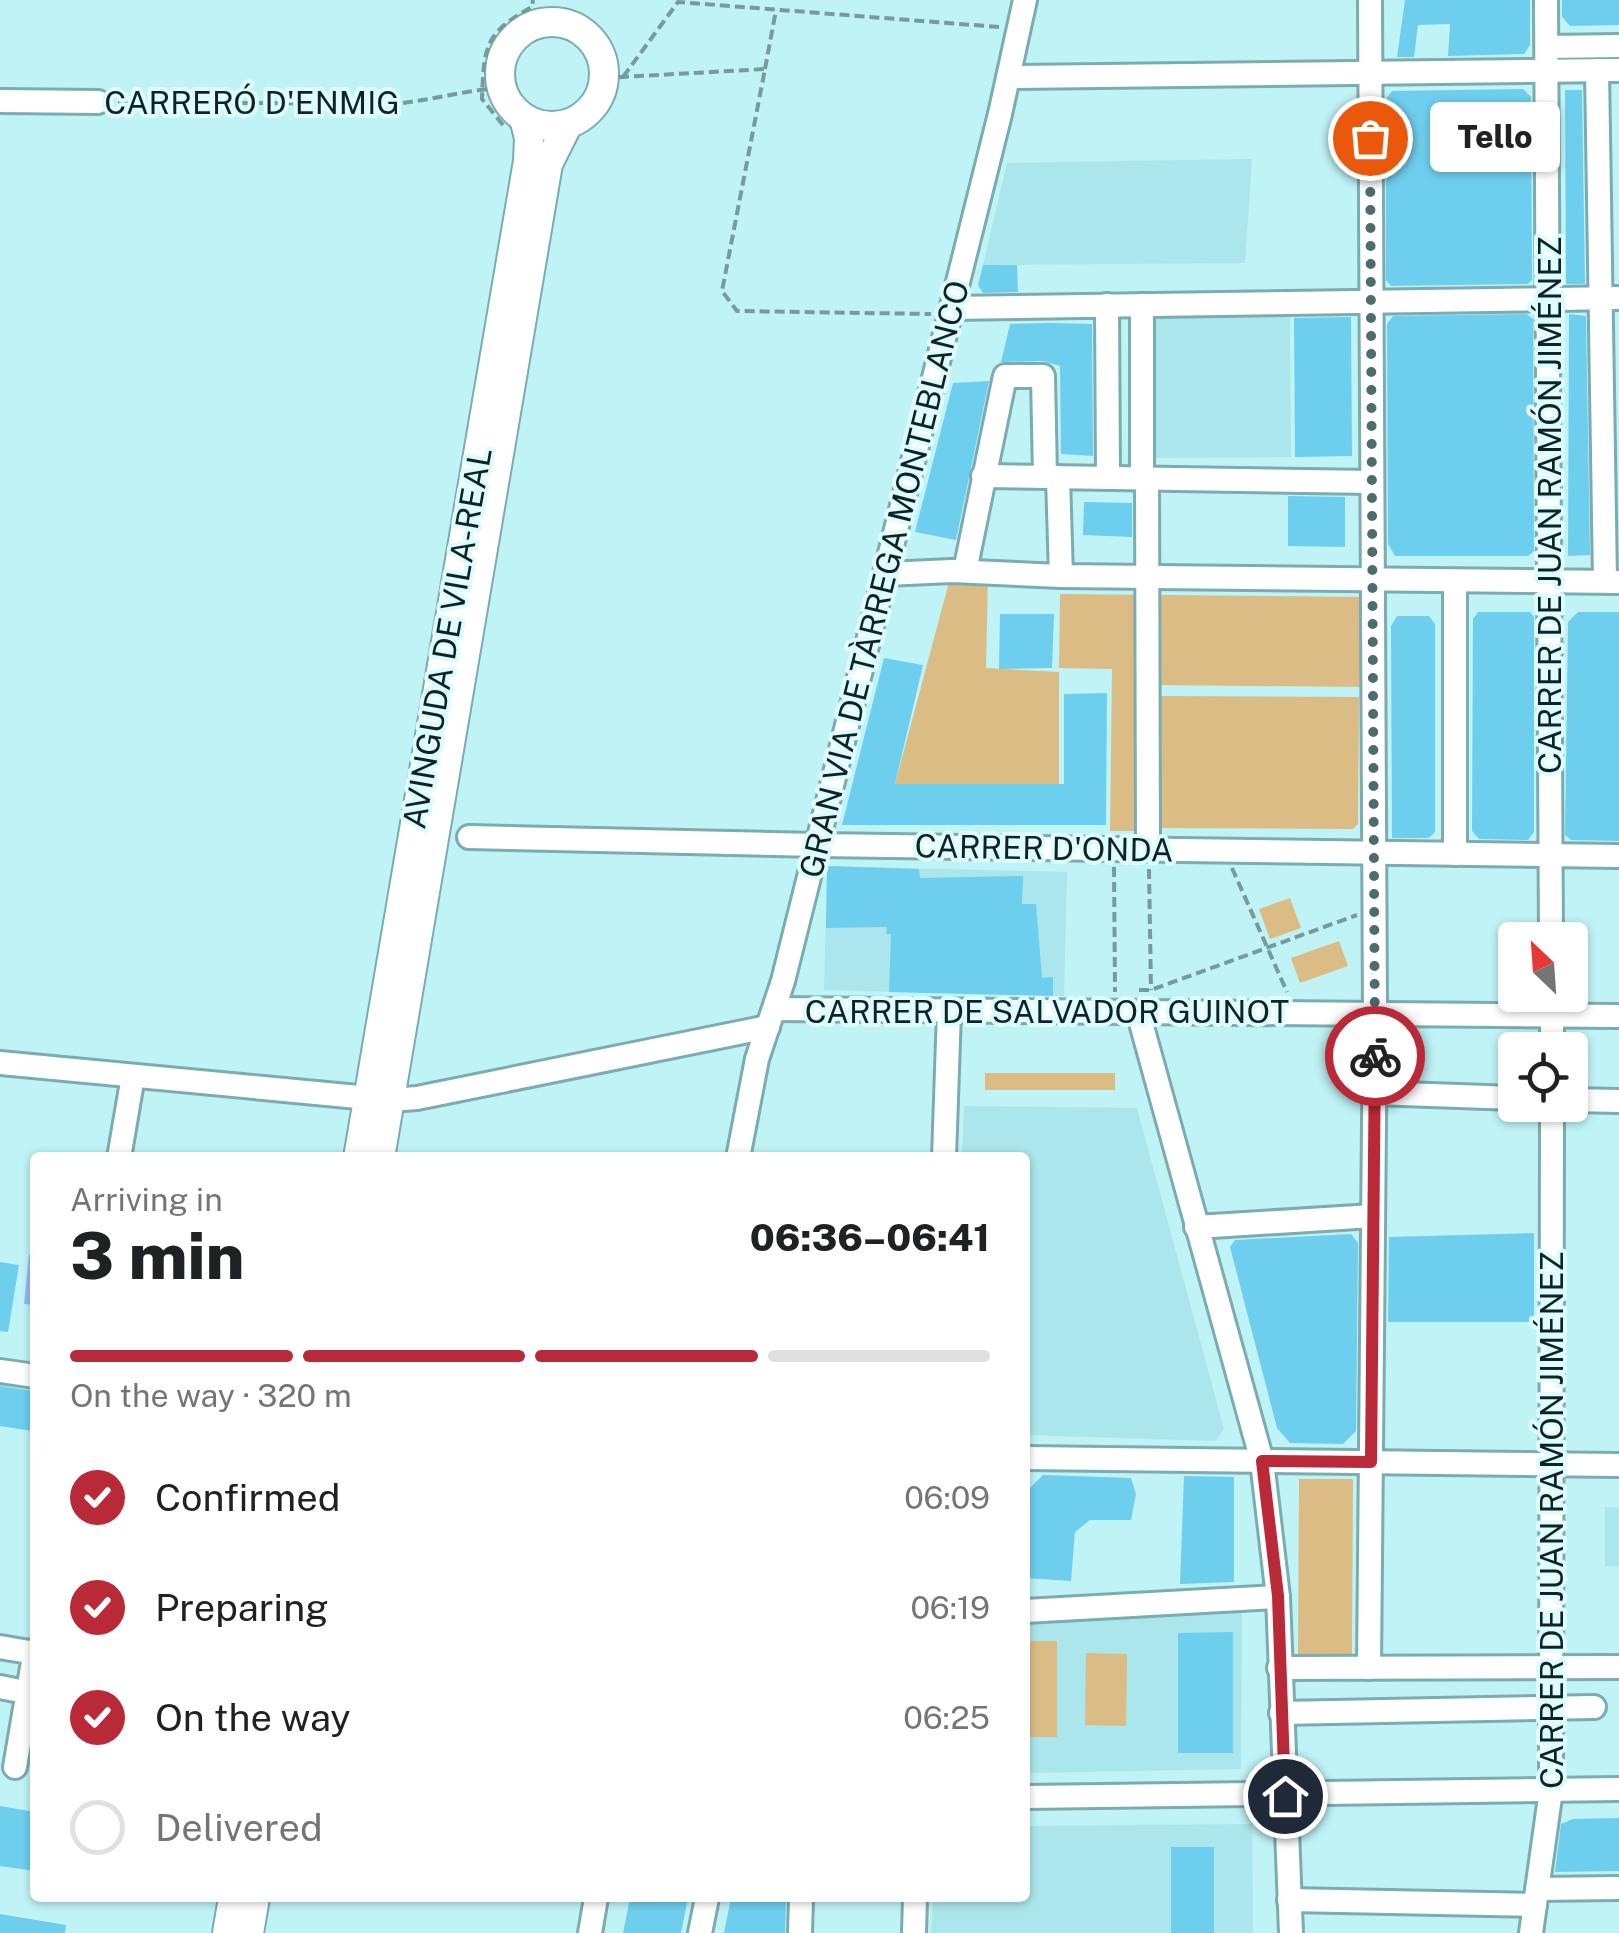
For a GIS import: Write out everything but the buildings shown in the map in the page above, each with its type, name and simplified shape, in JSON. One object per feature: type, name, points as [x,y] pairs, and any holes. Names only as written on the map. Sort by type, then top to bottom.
[{"type":"main road","points":[[578,0],[578,29]]},
{"type":"main road","points":[[568,124],[517,126],[514,110],[492,88],[503,55],[541,8],[553,22],[578,29],[598,49],[614,77]]},
{"type":"main road","name":"AVINGUDA DE VILA-REAL","points":[[360,1152],[379,1100],[548,164],[568,124],[593,106],[614,77]]},
{"type":"main road","name":"AVINGUDA DE VILA-REAL","points":[[380,1152],[379,1100],[528,162],[528,138],[517,126]]},
{"type":"main road","points":[[228,1933],[233,1902]]},
{"type":"main road","points":[[249,1933],[254,1902]]},
{"type":"street","name":"GRAN VIA DE TÀRREGA MONTEBLANCO","points":[[739,1152],[757,1059],[817,845],[1025,0]]},
{"type":"street","points":[[1369,1668],[1375,1014],[1370,0]]},
{"type":"street","name":"CARRER DE JUAN RAMÓN JIMÉNEZ","points":[[1546,0],[1550,922]]},
{"type":"street","points":[[1009,77],[1370,71],[1547,58],[1619,46]]},
{"type":"street","points":[[885,574],[964,571],[1061,576],[1612,581],[1608,70],[1547,58]]},
{"type":"street","name":"CARRERÓ D'ENMIG","points":[[0,101],[98,102]]},
{"type":"street","points":[[952,308],[1610,298]]},
{"type":"street","points":[[1107,305],[1108,478]]},
{"type":"street","points":[[1142,305],[1148,859]]},
{"type":"street","points":[[964,571],[1005,376],[1043,376],[1061,576]]},
{"type":"street","points":[[983,476],[1372,482]]},
{"type":"street","points":[[1455,581],[1455,854]]},
{"type":"street","name":"CARRER D'ONDA","points":[[469,836],[1148,859],[1374,853],[1619,856]]},
{"type":"street","points":[[1135,1002],[1262,1461],[1278,1596],[1290,1933]]},
{"type":"street","name":"CARRER DE SALVADOR GUINOT","points":[[0,1063],[379,1100],[437,1094],[771,1018],[950,1011],[1114,1012],[1135,1002],[1375,1014],[1498,1008]]},
{"type":"street","points":[[944,1152],[950,1011]]},
{"type":"street","name":"CARRER DE SALVADOR GUINOT","points":[[1588,1011],[1619,1016]]},
{"type":"street","points":[[120,1152],[132,1076]]},
{"type":"street","points":[[1374,1092],[1498,1097]]},
{"type":"street","points":[[1588,1100],[1619,1101]]},
{"type":"street","name":"CARRER DE JUAN RAMÓN JIMÉNEZ","points":[[1531,1933],[1551,1790],[1552,1122]]},
{"type":"street","points":[[1196,1226],[1373,1216]]},
{"type":"street","points":[[0,1371],[30,1375]]},
{"type":"street","points":[[1030,1458],[1619,1464]]},
{"type":"street","points":[[1030,1611],[1278,1596]]},
{"type":"street","points":[[0,1648],[30,1651]]},
{"type":"street","points":[[1280,1668],[1619,1668]]},
{"type":"street","points":[[0,1687],[30,1693]]},
{"type":"street","points":[[17,1768],[30,1703]]},
{"type":"street","points":[[1282,1713],[1594,1707]]},
{"type":"street","points":[[1030,1797],[1619,1789]]},
{"type":"street","points":[[1289,1900],[1536,1897],[1619,1888]]},
{"type":"street","points":[[590,1933],[595,1902]]},
{"type":"street","points":[[700,1933],[707,1902]]},
{"type":"street","points":[[800,1933],[801,1902]]},
{"type":"street","points":[[914,1933],[915,1902]]},
{"type":"path","points":[[614,77],[678,2],[1020,28]]},
{"type":"path","points":[[517,126],[482,99],[492,88],[484,50],[505,22],[532,6],[541,8]]},
{"type":"path","points":[[776,10],[722,291],[737,311],[929,314],[952,308]]},
{"type":"path","points":[[614,77],[765,69]]},
{"type":"path","name":"CARRERÓ D'ENMIG","points":[[98,102],[392,104],[430,101],[462,90],[492,88]]},
{"type":"path","points":[[1151,990],[1148,859],[1165,868]]},
{"type":"path","points":[[1114,1012],[1113,867],[1131,868]]},
{"type":"path","points":[[1244,868],[1232,868],[1289,998]]},
{"type":"path","points":[[1135,1002],[1151,990],[1362,913],[1362,929]]},
{"type":"shaded area","points":[[1252,159],[1245,263],[983,265],[1007,163]]},
{"type":"shaded area","points":[[1290,315],[1291,457],[1153,458],[1151,318]]},
{"type":"shaded area","points":[[952,571],[988,572],[986,668],[1059,672],[1059,784],[895,784]]},
{"type":"shaded area","points":[[1060,594],[1365,597],[1363,687],[1153,685],[1151,831],[1110,831],[1112,669],[1059,668]]},
{"type":"shaded area","points":[[1159,696],[1359,697],[1358,824],[1353,829],[1158,828]]},
{"type":"shaded area","points":[[827,866],[1067,872],[1064,996],[824,990]]},
{"type":"shaded area","points":[[1290,898],[1301,928],[1270,939],[1259,909]]},
{"type":"shaded area","points":[[1339,941],[1348,966],[1300,983],[1291,958]]},
{"type":"shaded area","points":[[985,1073],[1115,1073],[1115,1090],[985,1090]]},
{"type":"shaded area","points":[[964,1106],[1137,1108],[1224,1429],[1215,1441],[1030,1435],[1030,1152],[962,1152]]},
{"type":"shaded area","points":[[1299,1479],[1353,1479],[1352,1654],[1298,1654]]},
{"type":"shaded area","points":[[1605,1507],[1619,1507],[1619,1566],[1605,1566]]},
{"type":"shaded area","points":[[1242,1609],[1241,1769],[1030,1773],[1030,1617]]},
{"type":"shaded area","points":[[1030,1641],[1057,1641],[1057,1737],[1030,1737]]},
{"type":"shaded area","points":[[1086,1653],[1127,1654],[1126,1726],[1085,1725]]},
{"type":"shaded area","points":[[1252,1824],[1253,1933],[931,1933],[933,1902],[1030,1902],[1030,1826]]},
{"type":"water","points":[[29,1255],[30,1305],[24,1304]]},
{"type":"way so far","points":[[1370,138],[1375,1056]]},
{"type":"place","name":"Tello","points":[[1370,138]]},
{"type":"route","points":[[1285,1796],[1278,1596],[1262,1461],[1371,1462],[1375,1056]]}]
